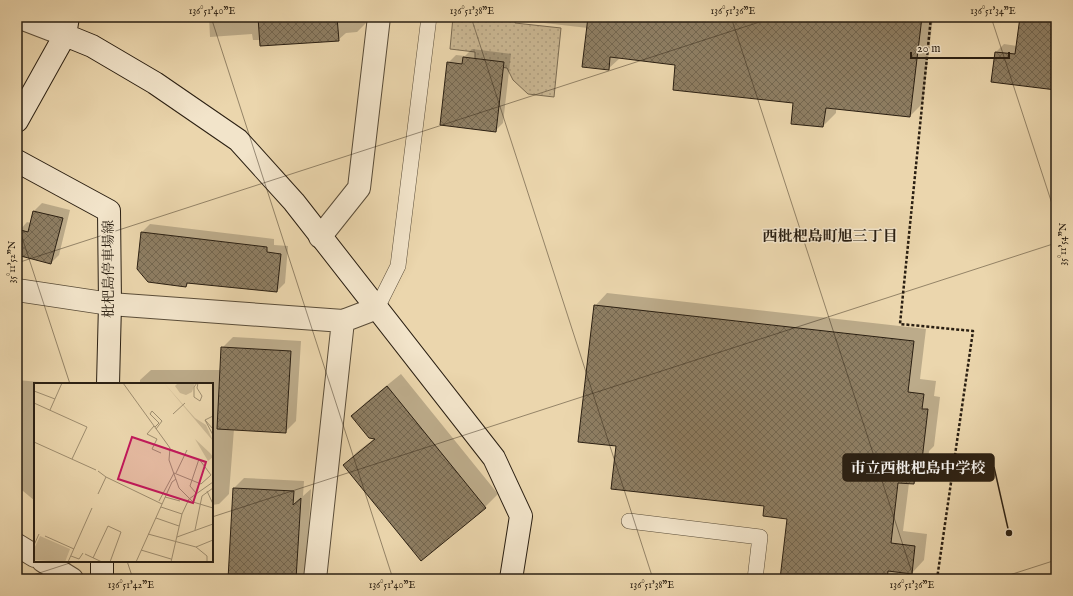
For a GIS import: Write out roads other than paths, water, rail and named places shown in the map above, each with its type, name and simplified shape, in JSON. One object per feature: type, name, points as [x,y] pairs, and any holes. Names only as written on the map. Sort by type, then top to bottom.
[{"type":"street","points":[[18,17],[67,26],[92,46],[155,83],[238,140],[294,202],[494,458],[521,516],[511,579]]},
{"type":"street","points":[[320,237],[360,188],[379,17]]},
{"type":"street","points":[[17,121],[67,26]]},
{"type":"street","name":"枇杷島停車場線","points":[[17,161],[109,211],[110,304],[108,383]]},
{"type":"street","points":[[17,290],[110,304],[343,321],[377,308]]},
{"type":"street","points":[[315,579],[343,321]]},
{"type":"street","points":[[17,545],[34,555]]},
{"type":"street","points":[[45,562],[72,579]]},
{"type":"street","points":[[102,562],[102,579]]},
{"type":"lane","points":[[377,308],[398,266],[429,17]]},
{"type":"lane","points":[[629,521],[760,537],[755,579]]},
{"type":"place","name":"市立西枇杷島中学校","points":[[1009,533]]},
{"type":"district","name":"西枇杷島町旭三丁目","points":[[830,236]]}]
